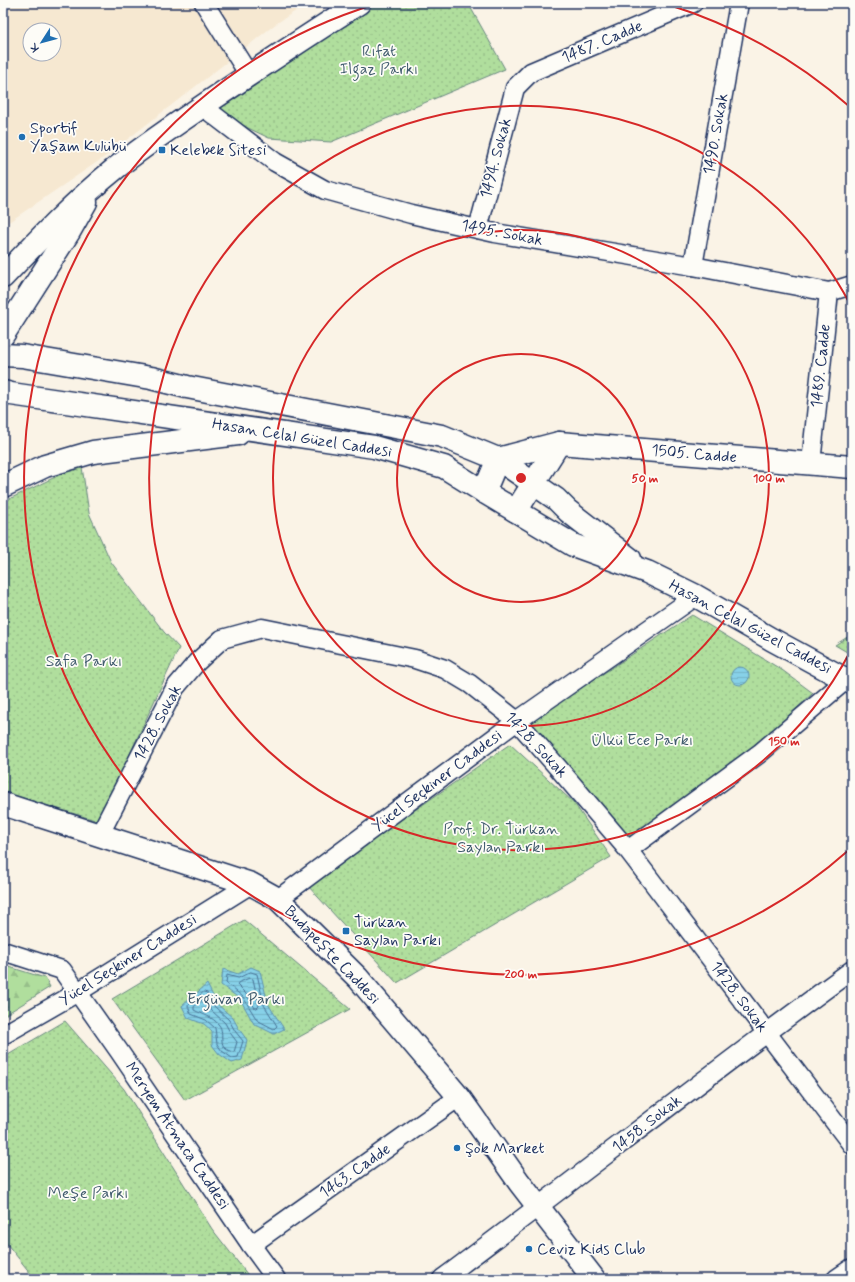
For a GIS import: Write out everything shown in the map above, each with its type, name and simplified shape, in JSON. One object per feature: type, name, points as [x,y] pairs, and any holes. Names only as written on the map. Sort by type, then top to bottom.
[{"type":"main road","points":[[3,277],[56,221],[115,168],[202,106],[359,3]]},
{"type":"main road","points":[[3,335],[69,232],[94,186]]},
{"type":"main road","name":"Hasan Celal Güzel Caddesi","points":[[3,355],[22,356],[151,378],[187,387],[442,436],[498,459],[556,499],[568,511],[647,572]]},
{"type":"main road","name":"Hasan Celal Güzel Caddesi","points":[[3,392],[374,447],[444,467],[573,545],[647,572],[696,596],[849,681]]},
{"type":"main road","points":[[3,486],[45,466],[93,452],[264,431]]},
{"type":"main road","points":[[516,511],[559,443]]},
{"type":"main road","name":"1505. Cadde","points":[[498,459],[559,443],[811,463],[852,468]]},
{"type":"main road","points":[[484,492],[498,459]]},
{"type":"main road","name":"Budapeşte Caddesi","points":[[3,804],[100,834],[251,884],[278,899],[358,978],[458,1098],[538,1207],[594,1279]]},
{"type":"street","points":[[204,3],[249,75]]},
{"type":"street","name":"1487. Cadde","points":[[515,88],[531,72],[693,3]]},
{"type":"street","name":"1490. Sokak","points":[[693,266],[739,3]]},
{"type":"street","name":"1494. Sokak","points":[[478,229],[515,88]]},
{"type":"street","name":"1495. Sokak","points":[[202,106],[275,162],[325,190],[410,214],[478,229],[693,266],[829,292]]},
{"type":"street","points":[[829,292],[852,285]]},
{"type":"street","name":"1489. Cadde","points":[[811,463],[829,292]]},
{"type":"street","name":"Yücel Seçkiner Caddesi","points":[[278,899],[517,721],[696,596]]},
{"type":"street","name":"1428. Sokak","points":[[100,834],[175,688],[197,662],[222,639],[262,628],[415,659],[444,669],[470,684],[517,721],[628,850],[852,1145]]},
{"type":"street","points":[[628,850],[760,752],[849,681]]},
{"type":"street","name":"Yücel Seçkiner Caddesi","points":[[3,1035],[78,992],[251,884]]},
{"type":"street","name":"Meryem Atmaca Caddesi","points":[[3,951],[62,970],[119,1050],[251,1245],[276,1279]]},
{"type":"street","name":"1458. Sokak","points":[[442,1279],[766,1032],[852,970]]},
{"type":"street","name":"1463. Cadde","points":[[251,1245],[458,1098]]},
{"type":"street","points":[[836,1279],[852,1268]]},
{"type":"shaded area","points":[[3,3],[308,3],[277,23],[106,156],[3,226]]},
{"type":"green space","name":"Rıfat Ilgaz Parkı","points":[[361,3],[468,3],[505,69],[331,142],[269,138],[202,106]]},
{"type":"green space","name":"Safa Parkı","points":[[82,467],[89,513],[111,562],[164,632],[179,648],[128,758],[134,764],[108,824],[3,792],[3,502],[74,468]]},
{"type":"green space","name":"Ülkü Ece Parkı","points":[[692,615],[782,670],[813,693],[733,768],[631,844],[525,725]]},
{"type":"green space","points":[[852,634],[852,655],[835,645]]},
{"type":"green space","name":"Prof. Dr. Türkan Saylan Parkı","points":[[510,744],[574,803],[611,857],[397,983],[307,885]]},
{"type":"green space","name":"Ergüvan Parkı","points":[[244,920],[350,1009],[185,1100],[112,999]]},
{"type":"green space","points":[[3,965],[45,978],[50,987],[3,1016]]},
{"type":"green space","name":"Meşe Parkı","points":[[65,1021],[124,1089],[212,1229],[251,1279],[35,1279],[3,1239],[3,1058]]},
{"type":"water","points":[[736,667],[744,667],[749,672],[747,683],[744,685],[736,685],[731,680],[731,672]]},
{"type":"water","points":[[251,967],[260,971],[268,1004],[284,1029],[274,1034],[254,1024],[240,999],[221,985],[223,969],[238,974]]},
{"type":"water","points":[[207,984],[217,1004],[233,1018],[247,1040],[242,1060],[232,1063],[219,1054],[212,1045],[212,1031],[204,1024],[188,1018],[182,1006]]},
{"type":"place","name":"Sportif Yaşam Kulübü","points":[[22,137]]},
{"type":"place","name":"Kelebek Sitesi","points":[[162,150]]},
{"type":"place","name":"Türkan Saylan Parkı","points":[[346,931]]},
{"type":"place","name":"Şok Market","points":[[457,1148]]},
{"type":"place","name":"Ceviz Kids Club","points":[[529,1249]]}]
